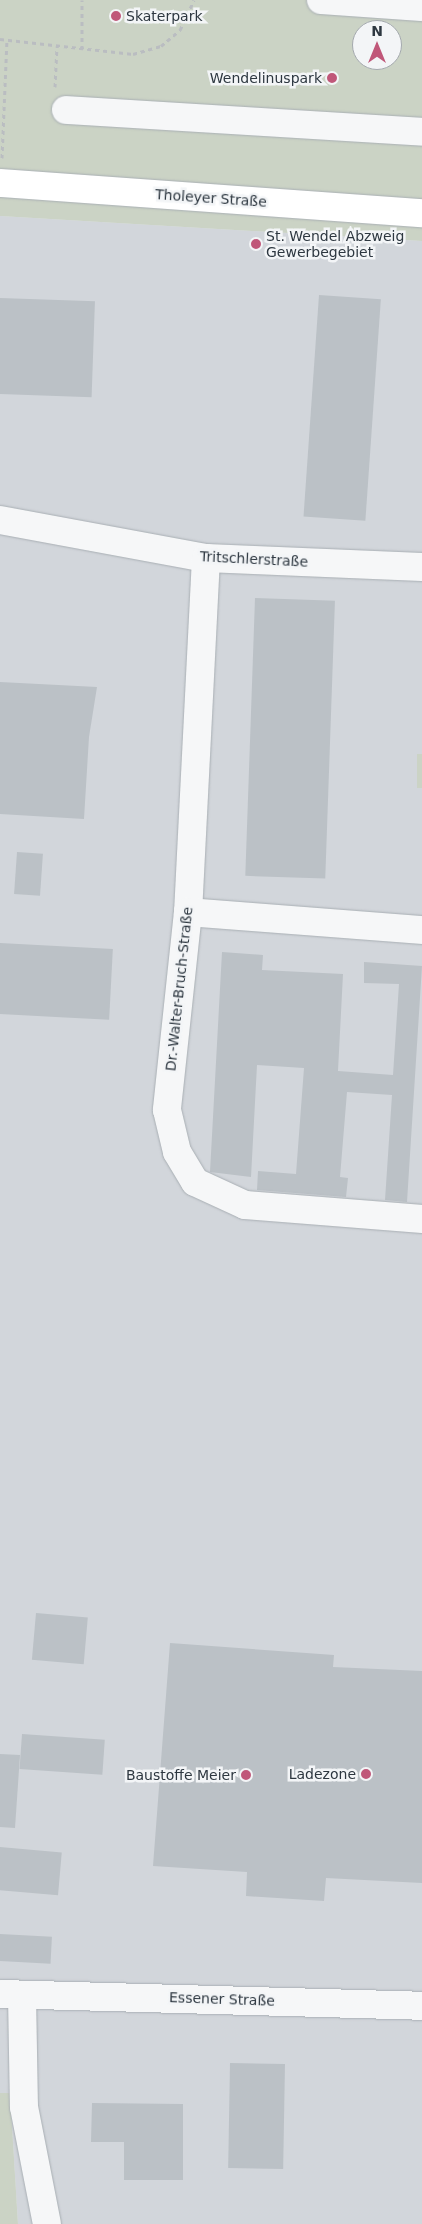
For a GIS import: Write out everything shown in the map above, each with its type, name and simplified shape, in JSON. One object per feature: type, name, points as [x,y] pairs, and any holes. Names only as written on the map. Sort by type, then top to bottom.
[{"type":"main road","name":"Tholeyer Straße","points":[[0,184],[422,213]]},
{"type":"street","points":[[320,0],[422,6]]},
{"type":"street","points":[[66,110],[422,132]]},
{"type":"street","name":"Tritschlerstraße","points":[[0,520],[206,558],[422,568]]},
{"type":"street","name":"Dr.-Walter-Bruch-Straße","points":[[206,558],[188,912],[167,1110],[177,1152],[194,1182],[245,1204],[422,1220]]},
{"type":"street","points":[[188,912],[422,930]]},
{"type":"street","name":"Essener Straße","points":[[47,2224],[24,2107],[11,1994],[241,1998],[422,2006]]},
{"type":"path","points":[[82,0],[82,49]]},
{"type":"path","points":[[0,39],[133,54],[161,46],[180,30],[194,0]]},
{"type":"path","points":[[0,184],[7,41]]},
{"type":"path","points":[[57,46],[54,85],[66,110]]},
{"type":"shaded area","points":[[0,0],[422,0],[422,241],[0,216]]},
{"type":"shaded area","points":[[0,216],[422,241],[422,2224],[18,2224],[10,2094],[0,2093]]},
{"type":"shaded area","points":[[417,754],[422,754],[422,788],[417,788]]},
{"type":"shaded area","points":[[0,2093],[10,2093],[18,2224],[0,2224]]},
{"type":"building","points":[[319,295],[381,299],[365,521],[304,516]]},
{"type":"building","points":[[0,298],[95,301],[92,397],[0,394]]},
{"type":"building","points":[[255,598],[335,601],[325,879],[245,876]]},
{"type":"building","points":[[0,682],[97,687],[89,737],[84,819],[0,814]]},
{"type":"building","points":[[17,852],[43,854],[40,896],[14,894]]},
{"type":"building","points":[[0,943],[113,949],[109,1020],[0,1014]]},
{"type":"building","points":[[222,952],[263,955],[262,970],[343,974],[338,1071],[393,1075],[399,984],[364,983],[364,962],[422,966],[407,1202],[385,1200],[392,1095],[347,1092],[340,1177],[348,1178],[346,1197],[257,1190],[258,1171],[296,1174],[304,1068],[257,1065],[251,1177],[210,1172]]},
{"type":"building","points":[[36,1613],[88,1618],[84,1664],[32,1660]]},
{"type":"building","name":"Baustoffe Meier","points":[[170,1643],[334,1655],[333,1667],[422,1671],[422,1883],[326,1878],[324,1901],[246,1896],[247,1872],[153,1866]]},
{"type":"building","points":[[22,1734],[105,1740],[102,1775],[20,1769]]},
{"type":"building","points":[[0,1754],[20,1755],[15,1828],[0,1827]]},
{"type":"building","points":[[0,1847],[62,1852],[58,1895],[0,1890]]},
{"type":"building","points":[[0,1934],[52,1937],[51,1964],[0,1961]]},
{"type":"building","points":[[230,2063],[285,2064],[283,2169],[228,2168]]},
{"type":"building","points":[[92,2103],[183,2104],[183,2180],[124,2180],[124,2142],[91,2142]]},
{"type":"place","name":"Skaterpark","points":[[116,16]]},
{"type":"place","name":"Wendelinuspark","points":[[332,78]]},
{"type":"place","name":"St. Wendel Abzweig Gewerbegebiet","points":[[256,244]]},
{"type":"place","name":"Ladezone","points":[[366,1774]]},
{"type":"place","name":"Baustoffe Meier","points":[[246,1775]]}]
